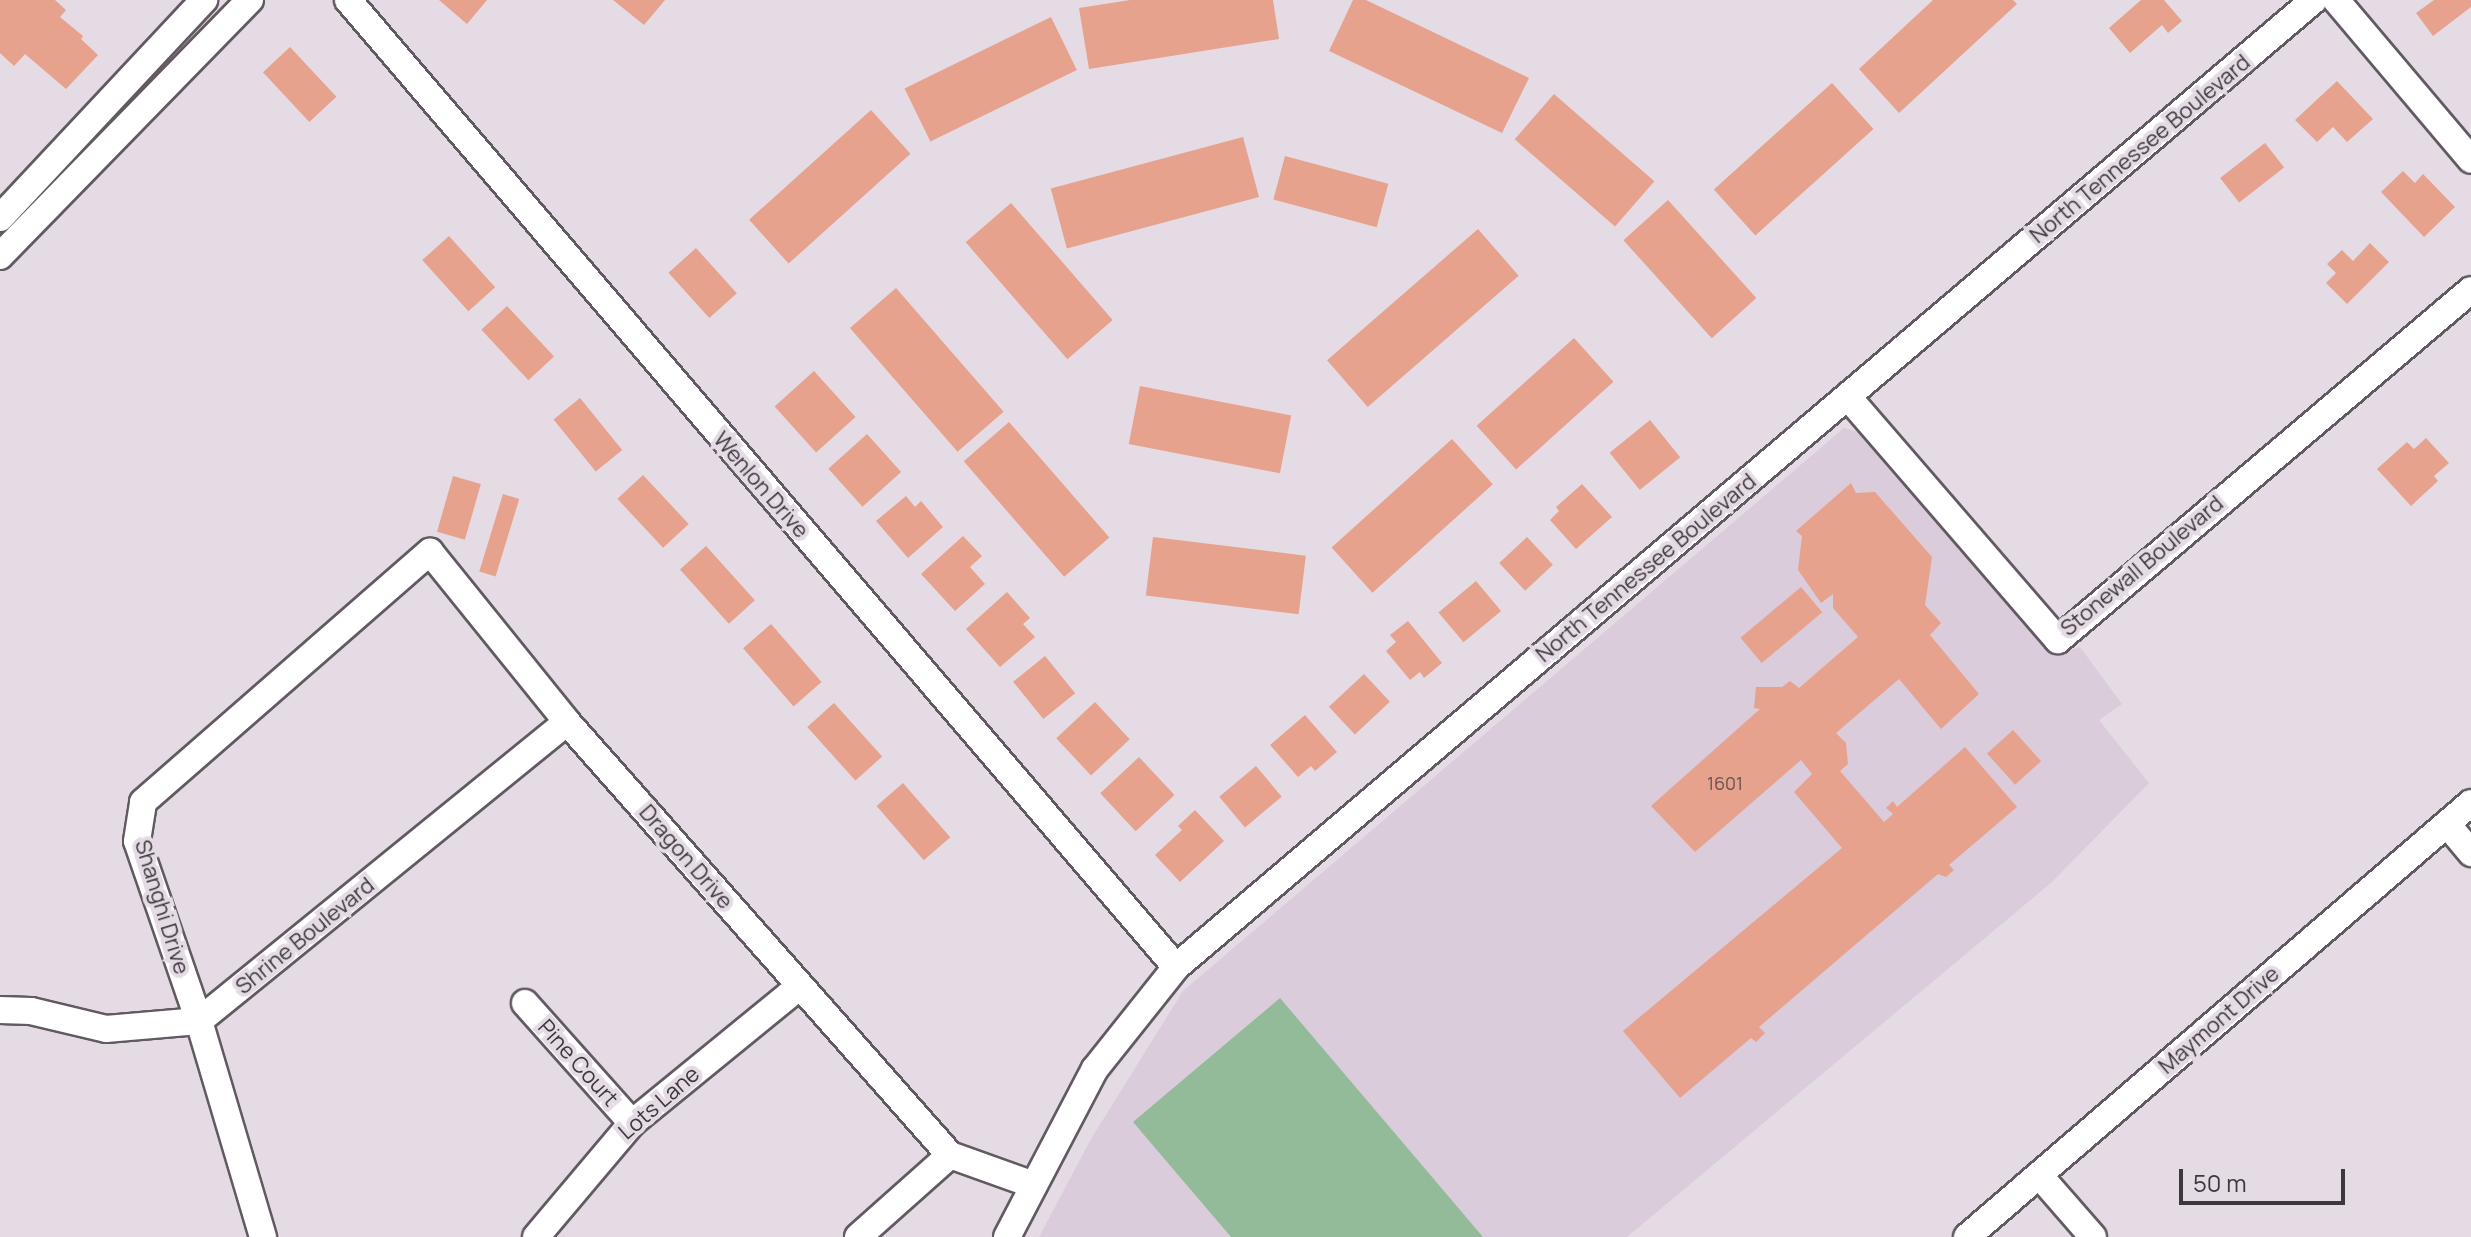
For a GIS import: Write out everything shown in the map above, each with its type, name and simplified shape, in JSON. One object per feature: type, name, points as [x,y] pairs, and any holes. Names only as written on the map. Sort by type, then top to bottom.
[{"type":"street","points":[[0,218],[204,0]]},
{"type":"street","points":[[0,256],[250,0]]},
{"type":"street","name":"Wenlon Drive","points":[[348,0],[1176,967]]},
{"type":"street","name":"North Tennessee Boulevard","points":[[1007,1237],[1095,1069],[1176,967],[2314,0]]},
{"type":"street","points":[[2336,0],[2471,160]]},
{"type":"street","name":"Stonewall Boulevard","points":[[1848,397],[2058,640],[2471,290]]},
{"type":"street","name":"Dragon Drive","points":[[430,552],[567,722],[950,1155]]},
{"type":"street","name":"Shanghi Drive","points":[[263,1237],[199,1021],[137,841],[143,802],[430,552]]},
{"type":"street","name":"Shrine Boulevard","points":[[199,1021],[567,722]]},
{"type":"street","name":"Maymont Drive","points":[[1967,1237],[2471,803]]},
{"type":"street","points":[[2447,824],[2471,853]]},
{"type":"street","name":"Lots Lane","points":[[536,1237],[632,1123],[799,987]]},
{"type":"street","name":"Pine Court","points":[[525,1003],[632,1123]]},
{"type":"street","points":[[0,1010],[31,1011],[106,1029],[199,1021]]},
{"type":"street","points":[[858,1237],[950,1155],[1034,1185]]},
{"type":"street","points":[[2039,1175],[2093,1237]]},
{"type":"shaded area","points":[[1844,428],[1863,433],[2058,654],[2080,647],[2122,704],[2099,720],[2149,783],[2052,882],[1627,1237],[1039,1237],[1091,1139],[1183,991]]},
{"type":"green space","points":[[1280,998],[1483,1237],[1231,1237],[1133,1122]]},
{"type":"building","points":[[0,0],[55,0],[66,10],[60,17],[83,36],[81,39],[98,55],[66,89],[25,54],[14,66],[0,53]]},
{"type":"building","points":[[439,0],[487,0],[467,24]]},
{"type":"building","points":[[613,0],[665,0],[644,25]]},
{"type":"building","points":[[1130,0],[1273,0],[1279,39],[1089,69],[1079,8]]},
{"type":"building","points":[[1353,0],[1366,0],[1529,78],[1502,133],[1329,51]]},
{"type":"building","points":[[1933,0],[2013,0],[2017,4],[1899,113],[1859,69]]},
{"type":"building","points":[[2141,0],[2164,0],[2182,21],[2168,33],[2162,25],[2130,53],[2109,28]]},
{"type":"building","points":[[2434,0],[2471,0],[2471,7],[2433,36],[2416,13]]},
{"type":"building","points":[[1051,17],[1077,70],[930,141],[904,88]]},
{"type":"building","points":[[290,47],[336,97],[309,122],[263,72]]},
{"type":"building","points":[[2337,81],[2373,119],[2347,142],[2333,127],[2317,142],[2295,120]]},
{"type":"building","points":[[1832,83],[1873,129],[1755,235],[1714,189]]},
{"type":"building","points":[[1554,94],[1654,181],[1615,227],[1515,139]]},
{"type":"building","points":[[871,110],[910,154],[789,264],[749,220]]},
{"type":"building","points":[[1243,137],[1259,197],[1067,248],[1051,189]]},
{"type":"building","points":[[2265,143],[2284,167],[2239,203],[2220,178]]},
{"type":"building","points":[[1285,156],[1388,184],[1377,227],[1273,199]]},
{"type":"building","points":[[2403,171],[2415,183],[2423,174],[2455,207],[2424,237],[2381,192]]},
{"type":"building","points":[[1668,200],[1756,298],[1712,338],[1623,240]]},
{"type":"building","points":[[1011,203],[1113,320],[1067,359],[966,242]]},
{"type":"building","points":[[1478,229],[1519,276],[1368,407],[1327,360]]},
{"type":"building","points":[[449,236],[495,287],[468,311],[422,260]]},
{"type":"building","points":[[2370,243],[2389,262],[2347,304],[2326,283],[2336,273],[2327,264],[2342,250],[2353,261]]},
{"type":"building","points":[[696,248],[737,293],[709,318],[669,273]]},
{"type":"building","points":[[896,288],[1004,412],[958,452],[850,328]]},
{"type":"building","points":[[507,306],[554,356],[528,380],[481,330]]},
{"type":"building","points":[[1574,338],[1613,382],[1516,470],[1477,426]]},
{"type":"building","points":[[814,371],[855,417],[816,453],[775,406]]},
{"type":"building","points":[[1140,386],[1291,415],[1280,473],[1129,444]]},
{"type":"building","points":[[580,398],[622,450],[596,471],[554,419]]},
{"type":"building","points":[[1650,420],[1680,457],[1640,490],[1610,453]]},
{"type":"building","points":[[1009,422],[1109,537],[1064,577],[964,461]]},
{"type":"building","points":[[867,434],[901,472],[862,507],[828,469]]},
{"type":"building","points":[[2426,438],[2449,463],[2434,476],[2438,481],[2411,506],[2377,469],[2407,442],[2414,449]]},
{"type":"building","points":[[1452,439],[1493,484],[1372,593],[1332,547]]},
{"type":"building","points":[[643,475],[689,524],[663,548],[617,499]]},
{"type":"building","points":[[453,476],[481,484],[465,540],[437,532]]},
{"type":"building","points":[[1851,483],[1856,493],[1875,492],[1932,557],[1925,605],[1941,623],[1930,635],[1979,694],[1941,729],[1899,679],[1836,733],[1846,743],[1848,764],[1840,771],[1884,822],[1893,814],[1886,808],[1893,801],[1897,807],[1965,747],[2017,807],[1949,865],[1954,870],[1946,877],[1938,874],[1759,1027],[1765,1033],[1756,1042],[1751,1038],[1680,1098],[1623,1031],[1842,848],[1794,792],[1812,774],[1801,760],[1695,852],[1651,806],[1760,709],[1754,708],[1756,687],[1782,687],[1790,681],[1799,688],[1858,637],[1833,608],[1833,594],[1821,603],[1798,570],[1802,536],[1796,531]]},
{"type":"building","points":[[1582,484],[1612,517],[1576,549],[1550,520],[1559,511],[1556,507]]},
{"type":"building","points":[[503,494],[519,499],[496,576],[479,571]]},
{"type":"building","points":[[906,496],[915,507],[921,501],[943,527],[908,558],[876,521]]},
{"type":"building","points":[[963,536],[982,556],[970,567],[985,584],[955,611],[921,574]]},
{"type":"building","points":[[1153,537],[1306,556],[1299,614],[1146,596]]},
{"type":"building","points":[[1527,537],[1553,565],[1525,591],[1499,563]]},
{"type":"building","points":[[706,546],[755,600],[729,624],[680,569]]},
{"type":"building","points":[[1476,581],[1501,611],[1464,642],[1438,612]]},
{"type":"building","points":[[1801,587],[1822,612],[1762,663],[1740,638]]},
{"type":"building","points":[[1007,592],[1030,618],[1023,624],[1035,637],[1000,667],[966,629]]},
{"type":"building","points":[[1408,621],[1442,663],[1424,678],[1420,672],[1410,680],[1386,651],[1396,642],[1390,635]]},
{"type":"building","points":[[771,624],[822,682],[794,706],[743,648]]},
{"type":"building","points":[[1045,656],[1075,693],[1043,719],[1013,682]]},
{"type":"building","points":[[1364,674],[1390,702],[1355,735],[1329,707]]},
{"type":"building","points":[[1095,702],[1130,739],[1091,775],[1056,738]]},
{"type":"building","points":[[834,703],[882,757],[855,781],[807,727]]},
{"type":"building","points":[[1305,715],[1337,752],[1315,771],[1311,766],[1298,777],[1270,745]]},
{"type":"building","points":[[2013,730],[2041,761],[2015,785],[1987,753]]},
{"type":"building","points":[[1139,757],[1174,795],[1136,831],[1100,793]]},
{"type":"building","points":[[1256,766],[1282,797],[1245,827],[1219,797]]},
{"type":"building","points":[[903,783],[950,837],[924,860],[877,806]]},
{"type":"building","points":[[1195,810],[1224,841],[1180,882],[1155,855],[1182,830],[1178,826]]}]
